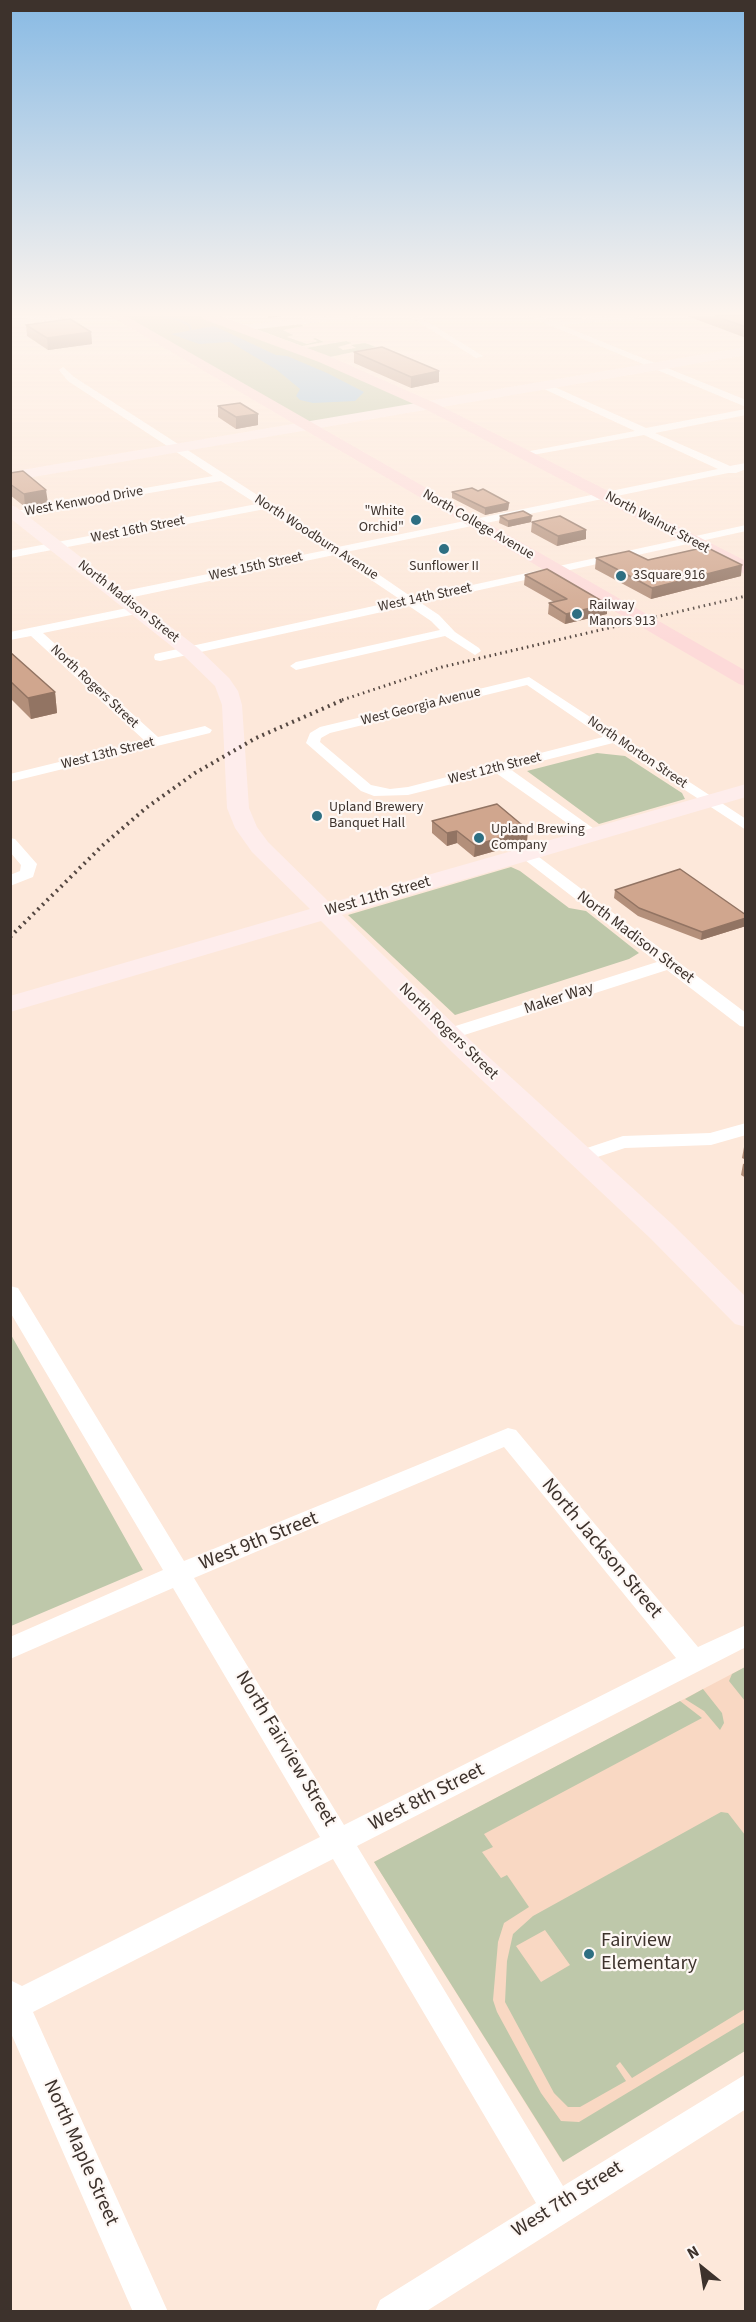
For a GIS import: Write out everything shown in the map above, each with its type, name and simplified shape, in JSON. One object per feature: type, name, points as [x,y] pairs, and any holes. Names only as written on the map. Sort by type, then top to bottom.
[{"type":"main road","name":"North College Avenue","points":[[303,424],[746,680]]},
{"type":"main road","name":"North Walnut Street","points":[[466,424],[746,569]]},
{"type":"street","name":"North Woodburn Avenue","points":[[142,424],[435,618],[448,632],[475,651]]},
{"type":"street","points":[[10,477],[323,424]]},
{"type":"street","points":[[630,424],[746,477]]},
{"type":"street","points":[[525,455],[680,424]]},
{"type":"street","name":"West 15th Street","points":[[119,596],[746,466]]},
{"type":"street","name":"West Kenwood Drive","points":[[13,512],[223,477]]},
{"type":"street","name":"West 16th Street","points":[[10,555],[266,506]]},
{"type":"street","name":"North Madison Street","points":[[13,512],[191,652],[222,682],[228,691],[232,705]]},
{"type":"street","name":"West 14th Street","points":[[160,657],[746,528]]},
{"type":"street","points":[[10,636],[137,610]]},
{"type":"street","name":"North Rogers Street","points":[[33,631],[154,742]]},
{"type":"street","points":[[296,666],[448,632]]},
{"type":"street","name":"West Georgia Avenue","points":[[374,792],[316,748],[313,743],[314,737],[325,730],[529,681]]},
{"type":"street","name":"North Morton Street","points":[[529,681],[746,826]]},
{"type":"street","name":"North Rogers Street","points":[[232,705],[238,808],[246,828],[260,847],[450,1034],[579,1157],[661,1231],[746,1316]]},
{"type":"street","name":"West 13th Street","points":[[10,778],[205,730]]},
{"type":"street","name":"West 12th Street","points":[[374,792],[408,791],[615,738]]},
{"type":"street","points":[[499,768],[592,834]]},
{"type":"street","name":"West 11th Street","points":[[10,1004],[746,790]]},
{"type":"street","points":[[10,842],[29,864],[27,874],[10,881]]},
{"type":"street","name":"North Madison Street","points":[[526,854],[746,1022]]},
{"type":"street","name":"Maker Way","points":[[450,1034],[668,964]]},
{"type":"street","points":[[579,1157],[622,1142],[711,1139],[746,1129]]},
{"type":"street","name":"North Fairview Street","points":[[12,1298],[557,2206]]},
{"type":"street","name":"West 9th Street","points":[[10,1649],[179,1574],[508,1436]]},
{"type":"street","name":"North Jackson Street","points":[[508,1436],[695,1662]]},
{"type":"street","name":"West 8th Street","points":[[12,2003],[340,1842],[746,1635]]},
{"type":"street","name":"North Maple Street","points":[[12,2003],[150,2312]]},
{"type":"street","name":"West 7th Street","points":[[392,2312],[557,2206],[746,2090]]},
{"type":"shaded area","name":"Fairview Elementary","points":[[745,1667],[745,2047],[560,2158],[374,1862]]},
{"type":"green space","points":[[597,753],[625,756],[682,793],[685,799],[599,824],[527,771]]},
{"type":"green space","points":[[511,867],[520,871],[569,908],[586,911],[639,953],[629,959],[455,1015],[348,915]]},
{"type":"green space","points":[[10,1333],[143,1570],[11,1626],[10,1626]]},
{"type":"green space","points":[[745,1667],[745,1701],[729,1681],[732,1674]]},
{"type":"green space","points":[[703,1689],[722,1713],[724,1723],[720,1730],[704,1711],[685,1699]]},
{"type":"green space","points":[[680,1701],[702,1718],[484,1834],[493,1847],[482,1852],[501,1878],[507,1875],[529,1907],[504,1923],[498,1942],[493,2000],[497,2012],[541,2093],[561,2121],[579,2122],[745,2022],[745,2051],[563,2162],[374,1862]]},
{"type":"green space","points":[[721,1812],[728,1813],[745,1835],[745,2009],[632,2078],[620,2062],[616,2066],[626,2081],[580,2107],[568,2107],[554,2093],[505,2002],[507,1961],[513,1934],[533,1916]],"holes":[[[545,1930],[570,1965],[541,1982],[516,1946]]]},
{"type":"building","points":[[23,471],[46,490],[24,494],[10,484],[10,473]]},
{"type":"building","points":[[472,488],[478,491],[483,489],[509,503],[485,508],[452,492]]},
{"type":"building","points":[[523,511],[532,516],[508,521],[500,516]]},
{"type":"building","points":[[560,516],[586,530],[558,536],[532,522]]},
{"type":"building","points":[[706,547],[742,565],[652,588],[596,558],[629,551],[648,560]]},
{"type":"building","points":[[547,569],[607,604],[566,614],[549,603],[567,599],[525,575]]},
{"type":"building","points":[[10,652],[55,692],[28,698],[10,681]]},
{"type":"building","points":[[497,804],[528,830],[475,845],[457,831],[447,833],[432,821]]},
{"type":"building","points":[[680,869],[746,915],[746,918],[702,932],[639,908],[615,890]]},
{"type":"railway","points":[[345,699],[442,667],[746,596]]},
{"type":"railway","points":[[10,937],[102,846],[146,808],[195,773],[256,738],[345,699]]},
{"type":"place","name":"\"White Orchid\"","points":[[416,520]]},
{"type":"place","name":"Sunflower II","points":[[444,549]]},
{"type":"place","name":"3Square 916","points":[[621,576]]},
{"type":"place","name":"Railway Manors 913","points":[[577,614]]},
{"type":"place","name":"Upland Brewery Banquet Hall","points":[[317,816]]},
{"type":"place","name":"Upland Brewing Company","points":[[479,838]]},
{"type":"place","name":"Fairview Elementary","points":[[589,1954]]}]
